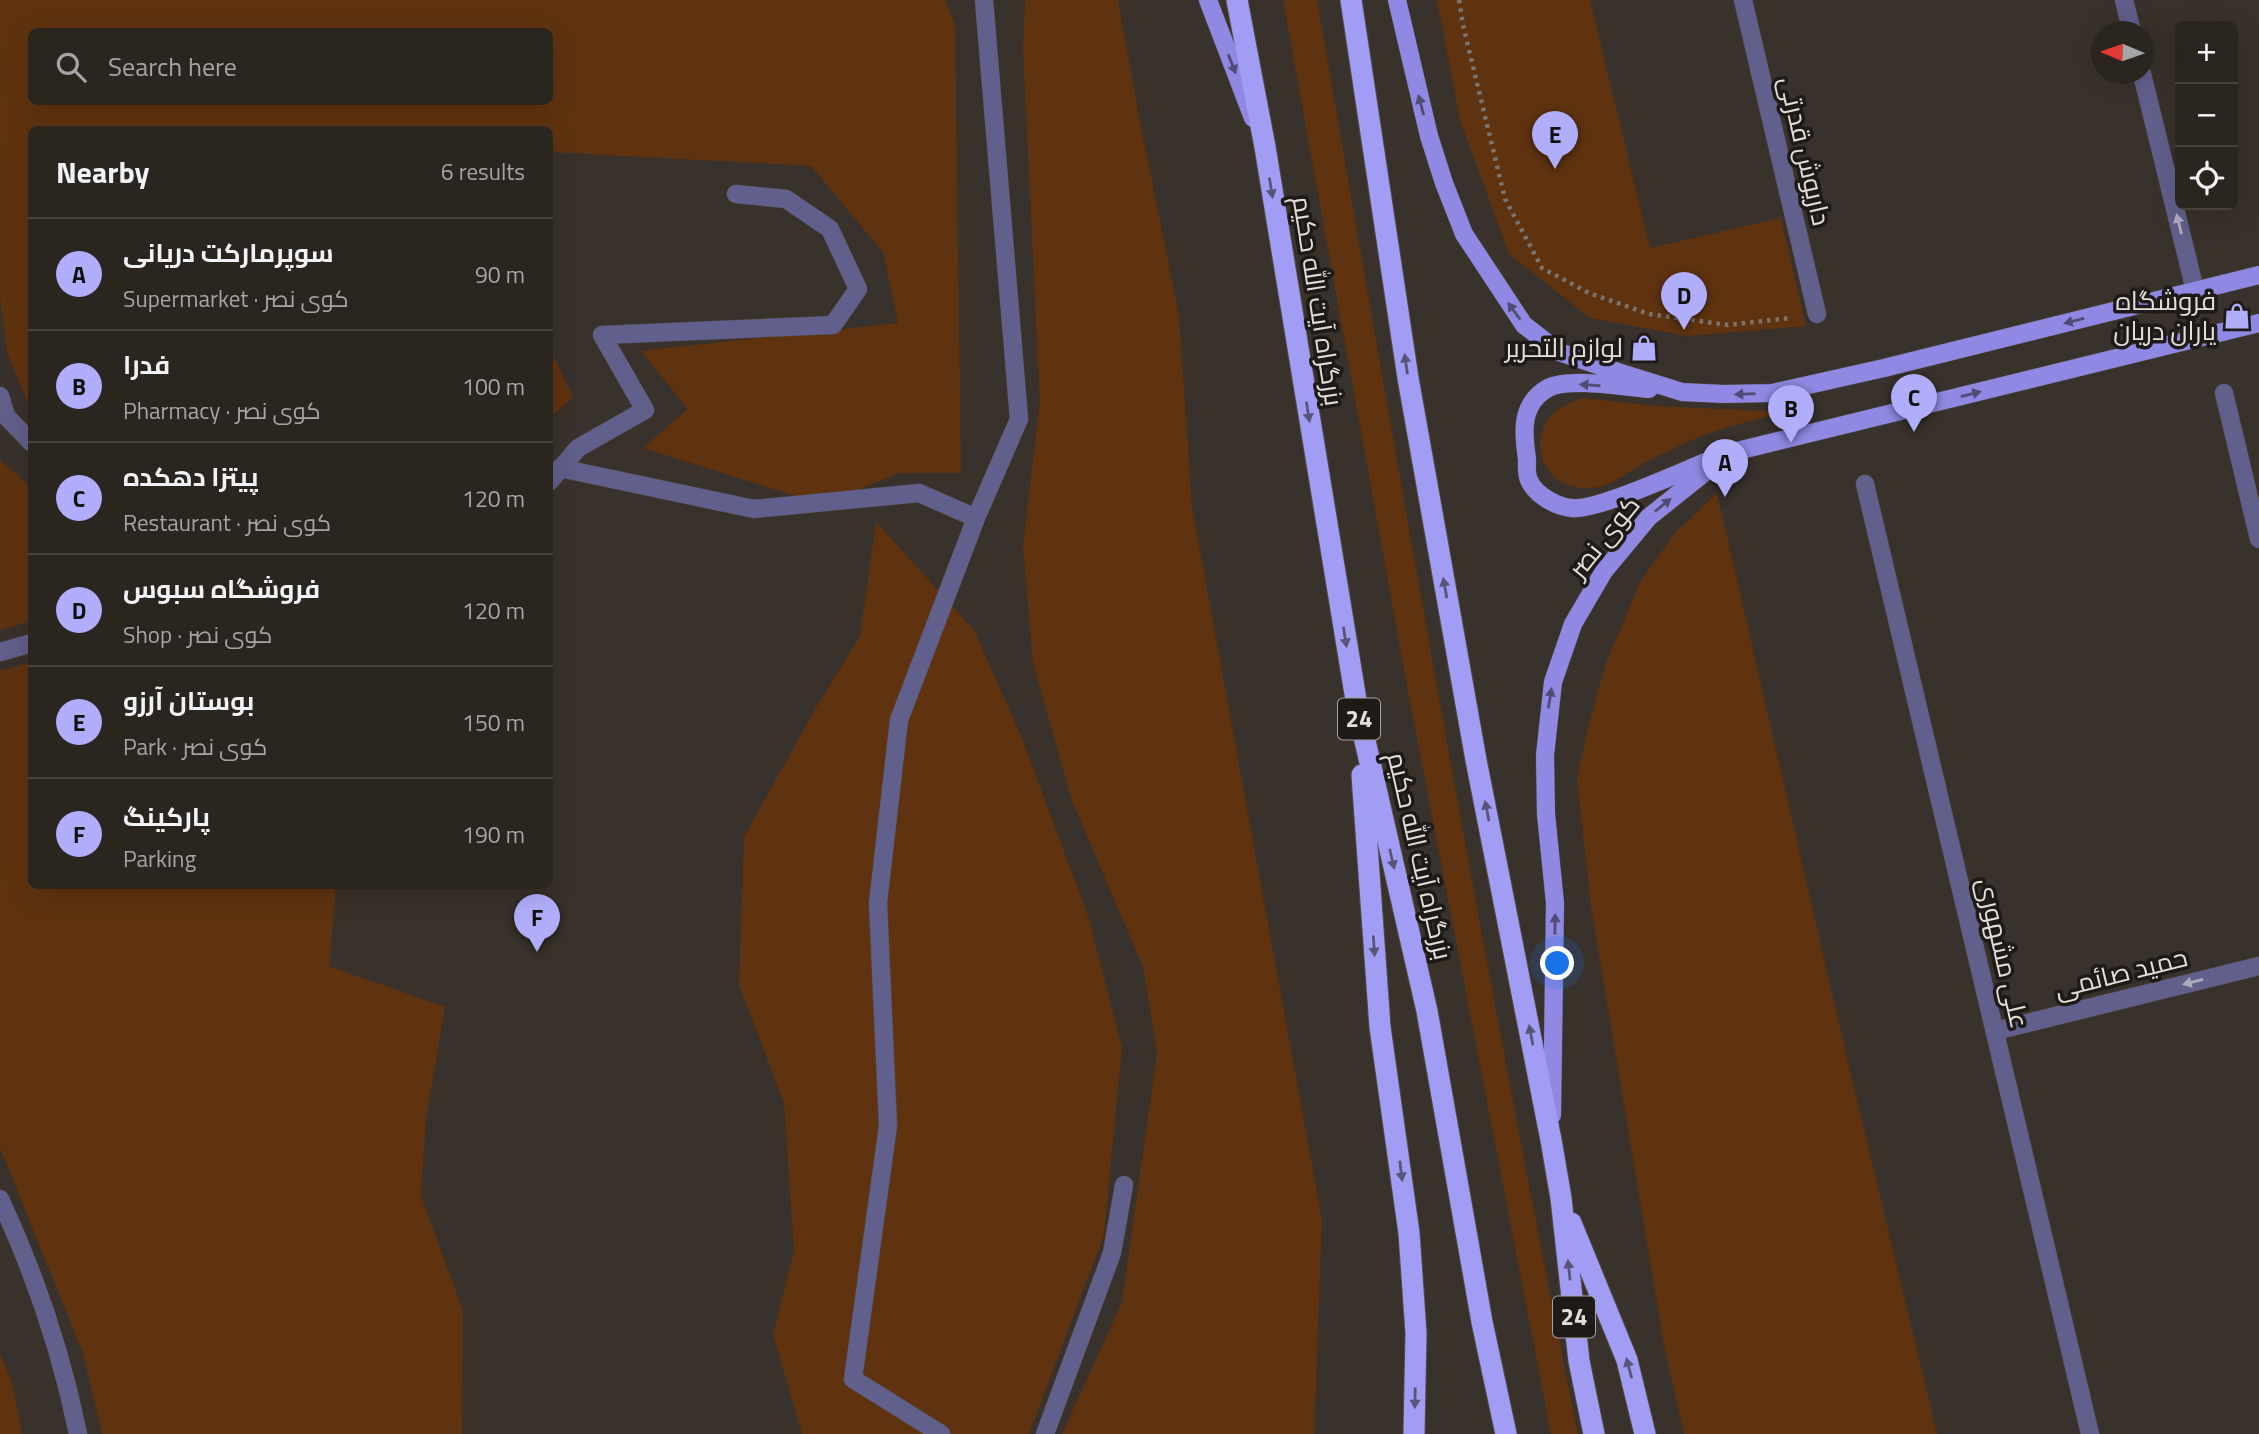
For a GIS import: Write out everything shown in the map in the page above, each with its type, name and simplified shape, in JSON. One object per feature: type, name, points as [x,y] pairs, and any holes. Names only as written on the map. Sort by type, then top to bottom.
[{"type":"highway","name":"بزرگراه آیت الله حکیم","points":[[1237,0],[1265,147],[1356,706],[1427,1011],[1482,1322],[1506,1434]]},
{"type":"highway","name":"24","points":[[1351,0],[1408,378],[1476,760],[1551,1140],[1561,1198],[1579,1360],[1594,1434]]},
{"type":"highway","points":[[1356,706],[1380,1027],[1409,1233],[1416,1334],[1414,1434]]},
{"type":"highway","points":[[1561,1198],[1627,1360],[1645,1434]]},
{"type":"main road","points":[[1208,0],[1265,147]]},
{"type":"main road","points":[[1397,0],[1429,136],[1464,234],[1524,325],[1559,352],[1682,392]]},
{"type":"main road","points":[[1729,453],[1597,504],[1572,508],[1546,500],[1529,481],[1522,436],[1526,414],[1537,396],[1550,387],[1566,383],[1682,392],[1772,393],[2259,275]]},
{"type":"main road","name":"کوی نصر","points":[[1551,1140],[1555,904],[1546,814],[1545,755],[1553,682],[1573,624],[1604,571],[1649,517],[1729,453],[2259,323]]},
{"type":"street","points":[[941,1434],[853,1379],[888,1126],[878,903],[899,720],[976,518],[1020,419],[984,0]]},
{"type":"street","name":"داریوش قدرتی","points":[[1743,0],[1816,314]]},
{"type":"street","points":[[2124,0],[2129,21]]},
{"type":"street","points":[[2144,84],[2195,290]]},
{"type":"street","points":[[555,475],[578,448],[645,410],[602,335],[833,325],[858,289],[830,229],[786,199],[736,194]]},
{"type":"street","points":[[2224,393],[2259,539]]},
{"type":"street","points":[[0,396],[6,415],[28,439]]},
{"type":"street","points":[[555,475],[754,509],[919,493],[976,518]]},
{"type":"street","name":"علی مشهوری","points":[[1865,484],[2091,1434]]},
{"type":"street","points":[[0,652],[28,644]]},
{"type":"street","name":"حمید صائمی","points":[[1995,1031],[2259,966]]},
{"type":"street","points":[[1045,1434],[1111,1253],[1124,1185]]},
{"type":"street","points":[[0,1199],[43,1309],[78,1434]]},
{"type":"path","points":[[1459,0],[1505,199],[1542,268],[1589,293],[1649,314],[1728,325],[1816,314]]},
{"type":"shaded area","points":[[0,0],[945,0],[955,25],[961,473],[900,473],[821,504],[643,448],[688,409],[641,351],[898,323],[883,252],[811,166],[553,152],[553,126],[28,126],[28,404],[7,352],[0,295]]},
{"type":"shaded area","points":[[1025,0],[1118,0],[1179,315],[1192,507],[1322,1220],[1314,1434],[1062,1434],[1122,1302],[1157,1053],[1143,967],[1072,801],[1033,663],[1023,545],[1040,402],[1023,50]]},
{"type":"shaded area","points":[[1283,0],[1317,0],[1475,897],[1578,1434],[1551,1434],[1407,686]]},
{"type":"shaded area","points":[[1437,0],[1590,0],[1650,248],[1781,218],[1806,326],[1687,336],[1590,318],[1509,254],[1460,120]]},
{"type":"shaded area","points":[[553,355],[573,397],[553,415]]},
{"type":"shaded area","points":[[1582,398],[1656,406],[1788,412],[1699,437],[1607,484],[1582,488],[1570,485],[1551,473],[1541,455],[1540,444],[1542,432],[1550,417]]},
{"type":"shaded area","points":[[0,460],[28,484],[28,622],[0,630]]},
{"type":"shaded area","points":[[1717,493],[1937,1434],[1684,1434],[1665,1351],[1591,906],[1577,779],[1605,666],[1640,582],[1674,534]]},
{"type":"shaded area","points":[[876,522],[974,630],[1022,738],[1089,919],[1122,1048],[1104,1235],[1029,1434],[802,1434],[773,1334],[794,1251],[784,1103],[739,985],[744,837],[814,711],[860,636]]},
{"type":"shaded area","points":[[28,663],[28,889],[336,889],[329,966],[445,1007],[426,1118],[421,1196],[463,1311],[462,1434],[102,1434],[83,1353],[0,1148],[0,671]]},
{"type":"shaded area","points":[[0,1353],[13,1385],[22,1434],[0,1434]]},
{"type":"place","name":"بوستان آرزو","points":[[1555,169]]},
{"type":"place","name":"فروشگاه یاران دریان","points":[[2237,316]]},
{"type":"place","name":"فروشگاه سبوس","points":[[1684,330]]},
{"type":"place","name":"لوازم التحریر","points":[[1644,348]]},
{"type":"place","name":"پیتزا دهکده","points":[[1914,432]]},
{"type":"place","name":"فدرا","points":[[1791,443]]},
{"type":"place","name":"سوپرمارکت دریانی","points":[[1725,497]]},
{"type":"place","name":"پارکینگ","points":[[537,952]]}]
